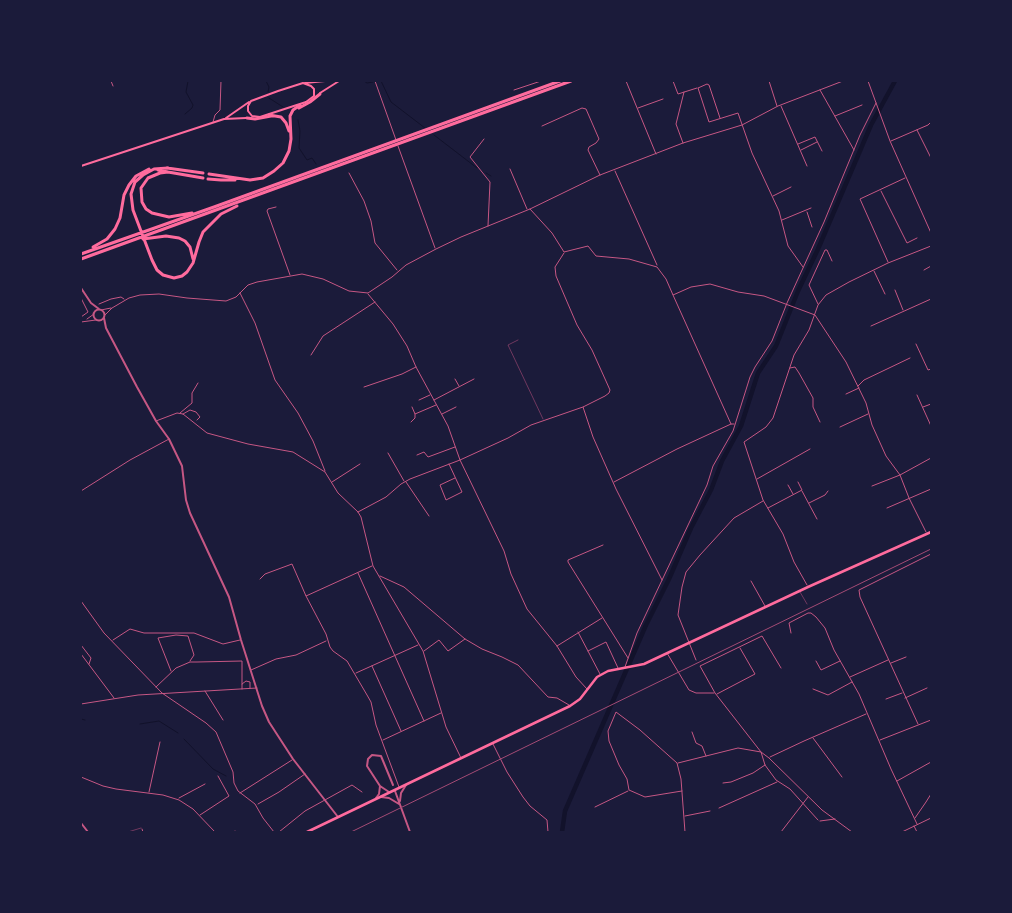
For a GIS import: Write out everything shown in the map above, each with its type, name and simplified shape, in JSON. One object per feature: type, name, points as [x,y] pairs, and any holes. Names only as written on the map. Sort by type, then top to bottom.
[{"type":"highway","points":[[82,254],[560,81]]},
{"type":"highway","points":[[81,259],[571,81]]},
{"type":"highway","points":[[290,135],[293,112],[320,94]]},
{"type":"highway","points":[[209,174],[254,180],[274,172],[287,155],[290,144],[290,113],[300,105]]},
{"type":"highway","points":[[269,114],[285,120],[290,135]]},
{"type":"highway","points":[[247,118],[255,119],[275,115]]},
{"type":"highway","points":[[82,254],[114,232],[125,191],[133,179],[140,174],[152,168],[204,173]]},
{"type":"highway","points":[[203,178],[161,170],[150,172],[136,183],[133,190],[133,200],[139,224],[154,266],[160,273],[171,278],[182,276],[192,266],[199,242],[211,222],[225,212],[256,197]]},
{"type":"highway","points":[[168,170],[153,174],[142,185],[141,199],[148,212],[169,217],[214,207]]},
{"type":"highway","points":[[208,178],[221,180],[238,179]]},
{"type":"highway","points":[[130,242],[160,236],[179,238],[190,247],[193,255],[192,263],[184,273],[177,276],[169,276],[158,268],[147,246]]},
{"type":"main road","points":[[81,166],[224,119],[251,101],[278,91],[303,84],[325,81]]},
{"type":"main road","points":[[224,119],[256,117],[300,105],[339,81]]},
{"type":"main road","points":[[303,84],[314,89],[312,99]]},
{"type":"main road","points":[[251,101],[248,111],[256,117]]},
{"type":"main road","points":[[307,832],[570,706],[580,699],[600,675],[608,670],[636,666],[667,653],[929,533]]},
{"type":"street","points":[[111,81],[113,86]]},
{"type":"street","points":[[213,123],[220,107],[221,81]]},
{"type":"street","points":[[375,81],[436,249]]},
{"type":"street","points":[[514,90],[540,81]]},
{"type":"street","points":[[626,81],[656,154]]},
{"type":"street","points":[[673,81],[676,93],[698,88],[705,84]]},
{"type":"street","points":[[704,81],[705,84],[709,85],[720,118]]},
{"type":"street","points":[[770,81],[778,106]]},
{"type":"street","points":[[81,322],[104,317],[112,308],[140,294],[226,301],[240,293],[248,285],[290,275],[305,274],[349,291],[368,293],[392,278],[398,271],[436,249],[529,209],[600,175],[683,143],[742,125],[778,106],[843,81]]},
{"type":"street","points":[[868,81],[890,141],[931,233]]},
{"type":"street","points":[[698,88],[709,122],[738,113],[752,153],[782,220],[788,246],[803,268]]},
{"type":"street","points":[[820,90],[854,151]]},
{"type":"street","points":[[683,143],[676,124],[684,92]]},
{"type":"street","points":[[637,108],[663,98]]},
{"type":"street","points":[[626,667],[637,633],[707,485],[713,466],[735,424],[750,377],[772,341],[876,103]]},
{"type":"street","points":[[835,116],[862,105]]},
{"type":"street","points":[[780,106],[807,166]]},
{"type":"street","points":[[542,126],[582,108],[586,109],[599,139],[588,150],[600,175]]},
{"type":"street","points":[[890,141],[931,122]]},
{"type":"street","points":[[917,129],[931,158]]},
{"type":"street","points":[[797,145],[815,137],[822,151]]},
{"type":"street","points":[[484,139],[470,157],[490,182],[488,226]]},
{"type":"street","points":[[800,150],[817,142]]},
{"type":"street","points":[[510,169],[529,209],[552,233],[564,252]]},
{"type":"street","points":[[614,170],[657,267],[666,279],[731,424]]},
{"type":"street","points":[[349,173],[364,201],[371,221],[375,242],[398,271]]},
{"type":"street","points":[[888,263],[860,199],[906,178]]},
{"type":"street","points":[[772,196],[791,187]]},
{"type":"street","points":[[881,190],[907,243],[917,238]]},
{"type":"street","points":[[276,207],[267,211],[290,275]]},
{"type":"street","points":[[782,220],[811,208]]},
{"type":"street","points":[[806,211],[812,227]]},
{"type":"street","points":[[358,512],[386,497],[405,481],[460,460],[531,425],[583,407],[609,393],[610,390],[592,350],[577,325],[556,276],[555,267],[564,252],[588,246],[596,256],[629,259],[657,267]]},
{"type":"street","points":[[808,587],[794,562],[783,534],[763,500],[744,442],[766,427],[773,418],[794,355],[809,330],[818,305],[829,293],[888,263],[931,246]]},
{"type":"street","points":[[818,305],[809,285],[825,250],[827,250],[832,261]]},
{"type":"street","points":[[924,270],[931,266]]},
{"type":"street","points":[[874,270],[885,294]]},
{"type":"street","points":[[672,295],[691,286],[710,284],[787,303],[815,315],[846,362],[886,456],[900,475],[909,498],[929,533]]},
{"type":"street","points":[[81,288],[91,303],[97,320],[106,328]]},
{"type":"street","points":[[895,290],[904,311]]},
{"type":"street","points":[[240,293],[255,322],[275,380],[298,413],[331,482],[341,496],[358,512],[364,523],[373,566],[420,644],[441,713],[462,758]]},
{"type":"street","points":[[368,293],[400,334],[434,400],[460,460],[504,551],[511,574],[527,608],[557,646],[576,677],[587,689]]},
{"type":"street","points":[[99,304],[121,297],[125,300]]},
{"type":"street","points":[[81,298],[88,310],[88,313],[81,317]]},
{"type":"street","points":[[871,326],[931,299]]},
{"type":"street","points":[[311,355],[323,336],[375,302]]},
{"type":"street","points":[[91,303],[100,310],[104,317],[106,328],[182,466],[186,500],[190,513],[229,597],[262,706],[269,722],[293,759],[338,817]]},
{"type":"street","points":[[85,321],[100,310],[112,308]]},
{"type":"street","points":[[916,344],[928,370],[931,369]]},
{"type":"street","points":[[846,394],[858,387],[864,380],[910,358]]},
{"type":"street","points":[[364,386],[402,374],[416,367]]},
{"type":"street","points":[[790,368],[795,367],[813,398],[814,407],[820,422]]},
{"type":"street","points":[[455,379],[459,387]]},
{"type":"street","points":[[434,400],[474,379]]},
{"type":"street","points":[[181,414],[192,403],[192,393],[198,383]]},
{"type":"street","points":[[419,400],[431,395]]},
{"type":"street","points":[[917,395],[931,426]]},
{"type":"street","points":[[922,408],[931,404]]},
{"type":"street","points":[[415,414],[436,405]]},
{"type":"street","points":[[411,422],[415,418],[412,407]]},
{"type":"street","points":[[441,414],[456,407]]},
{"type":"street","points":[[583,407],[593,437],[662,580]]},
{"type":"street","points":[[156,421],[190,410],[200,415],[197,420]]},
{"type":"street","points":[[181,414],[207,432],[248,444],[293,452],[325,472]]},
{"type":"street","points":[[840,427],[868,414]]},
{"type":"street","points":[[614,482],[666,454],[731,424],[735,424]]},
{"type":"street","points":[[81,491],[130,460],[169,440]]},
{"type":"street","points":[[417,456],[424,452],[428,457],[455,447]]},
{"type":"street","points":[[757,480],[810,449]]},
{"type":"street","points":[[388,453],[429,516]]},
{"type":"street","points":[[872,486],[900,475],[931,458]]},
{"type":"street","points":[[449,463],[462,493],[446,500],[440,485],[455,478]]},
{"type":"street","points":[[331,482],[360,464]]},
{"type":"street","points":[[798,482],[817,519]]},
{"type":"street","points":[[788,486],[793,494]]},
{"type":"street","points":[[887,508],[931,489]]},
{"type":"street","points":[[767,508],[802,490]]},
{"type":"street","points":[[809,503],[825,495],[828,491]]},
{"type":"street","points":[[696,660],[679,619],[678,612],[683,581],[689,567],[734,518],[763,500]]},
{"type":"street","points":[[603,545],[568,560],[568,562],[628,659]]},
{"type":"street","points":[[918,724],[889,663],[859,590],[931,554]]},
{"type":"street","points":[[260,579],[265,574],[292,564],[333,651],[347,661],[371,702],[376,725],[399,787]]},
{"type":"street","points":[[306,596],[373,566]]},
{"type":"street","points":[[358,574],[424,721]]},
{"type":"street","points":[[379,575],[404,586],[465,639],[518,665],[548,697],[558,698],[570,706]]},
{"type":"street","points":[[751,581],[766,607]]},
{"type":"street","points":[[81,601],[104,633],[162,694],[206,723],[216,732],[233,772],[236,788],[256,805],[274,832]]},
{"type":"street","points":[[791,633],[789,624],[811,613],[825,628],[852,681],[917,824]]},
{"type":"street","points":[[557,646],[602,617]]},
{"type":"street","points":[[111,641],[130,629],[144,633],[194,633],[223,644],[241,640]]},
{"type":"street","points":[[578,632],[600,675]]},
{"type":"street","points":[[172,672],[168,667],[158,638],[176,635],[188,636],[194,655],[190,662]]},
{"type":"street","points":[[781,668],[762,636],[700,666],[715,693],[760,752],[766,765],[778,782],[790,789],[819,821],[836,819]]},
{"type":"street","points":[[423,651],[439,640],[448,651],[465,639]]},
{"type":"street","points":[[251,670],[276,659],[296,655],[327,640]]},
{"type":"street","points":[[588,651],[606,642],[618,668]]},
{"type":"street","points":[[355,673],[420,644]]},
{"type":"street","points":[[81,646],[91,658],[89,664]]},
{"type":"street","points":[[667,653],[688,689],[696,693],[715,693],[755,674],[740,647]]},
{"type":"street","points":[[81,654],[114,698]]},
{"type":"street","points":[[889,663],[906,657]]},
{"type":"street","points":[[850,677],[888,660]]},
{"type":"street","points":[[156,687],[176,668],[190,662],[242,661],[242,689]]},
{"type":"street","points":[[816,661],[821,670],[841,661]]},
{"type":"street","points":[[372,666],[402,731]]},
{"type":"street","points":[[242,684],[249,681],[250,689]]},
{"type":"street","points":[[813,689],[828,695],[852,681]]},
{"type":"street","points":[[81,704],[114,698],[257,688]]},
{"type":"street","points":[[905,698],[927,688]]},
{"type":"street","points":[[204,691],[223,720]]},
{"type":"street","points":[[886,699],[903,692]]},
{"type":"street","points":[[629,790],[627,779],[619,766],[609,742],[608,731],[616,712],[678,763],[686,832]]},
{"type":"street","points":[[382,740],[441,713]]},
{"type":"street","points":[[769,758],[867,714]]},
{"type":"street","points":[[879,740],[931,720]]},
{"type":"street","points":[[692,732],[696,743],[702,746],[706,757]]},
{"type":"street","points":[[813,737],[842,777]]},
{"type":"street","points":[[148,794],[160,742]]},
{"type":"street","points":[[492,744],[523,798],[547,820],[548,832]]},
{"type":"street","points":[[678,763],[738,748],[760,752],[769,758],[822,810],[852,832]]},
{"type":"street","points":[[389,792],[380,786],[367,766],[368,759],[372,755],[381,756],[393,785]]},
{"type":"street","points":[[240,793],[293,759]]},
{"type":"street","points":[[897,781],[931,762]]},
{"type":"street","points":[[723,783],[731,782],[753,773],[766,765]]},
{"type":"street","points":[[256,805],[305,774]]},
{"type":"street","points":[[200,816],[229,796],[218,776]]},
{"type":"street","points":[[81,777],[103,786],[178,799],[193,809],[215,832]]},
{"type":"street","points":[[719,808],[778,782]]},
{"type":"street","points":[[178,799],[205,784]]},
{"type":"street","points":[[279,832],[304,811],[352,785],[362,792]]},
{"type":"street","points":[[399,804],[401,793],[406,785]]},
{"type":"street","points":[[376,799],[380,786]]},
{"type":"street","points":[[594,807],[629,790],[645,797],[682,791]]},
{"type":"street","points":[[394,791],[410,832]]},
{"type":"street","points":[[915,818],[931,794]]},
{"type":"street","points":[[380,797],[389,798],[399,804]]},
{"type":"street","points":[[781,831],[808,797]]},
{"type":"street","points":[[684,816],[710,811]]},
{"type":"street","points":[[902,832],[931,818]]},
{"type":"street","points":[[81,822],[88,832]]},
{"type":"street","points":[[914,825],[917,832]]},
{"type":"lane","points":[[518,340],[508,345],[544,420]]},
{"type":"lane","points":[[800,591],[807,604]]},
{"type":"lane","points":[[128,832],[140,827],[142,830]]},
{"type":"waterway","points":[[185,114],[193,105],[186,92],[188,81]]},
{"type":"waterway","points":[[266,81],[269,87],[268,92]]},
{"type":"waterway","points":[[364,81],[367,83],[373,82]]},
{"type":"waterway","points":[[381,81],[391,102],[425,128]]},
{"type":"waterway","points":[[562,832],[565,811],[646,625],[669,579],[691,528],[711,490],[722,461],[741,426],[758,373],[776,346],[798,291],[871,125],[895,81]]},
{"type":"waterway","points":[[269,98],[283,107]]},
{"type":"waterway","points":[[298,120],[300,131],[299,148],[307,160],[312,158],[316,164]]},
{"type":"waterway","points":[[434,135],[477,168]]},
{"type":"waterway","points":[[486,173],[491,176]]},
{"type":"waterway","points":[[81,719],[85,720]]},
{"type":"waterway","points":[[140,724],[159,721],[178,733]]},
{"type":"waterway","points":[[184,739],[213,769],[226,776]]},
{"type":"railway","points":[[351,832],[931,549]]}]
